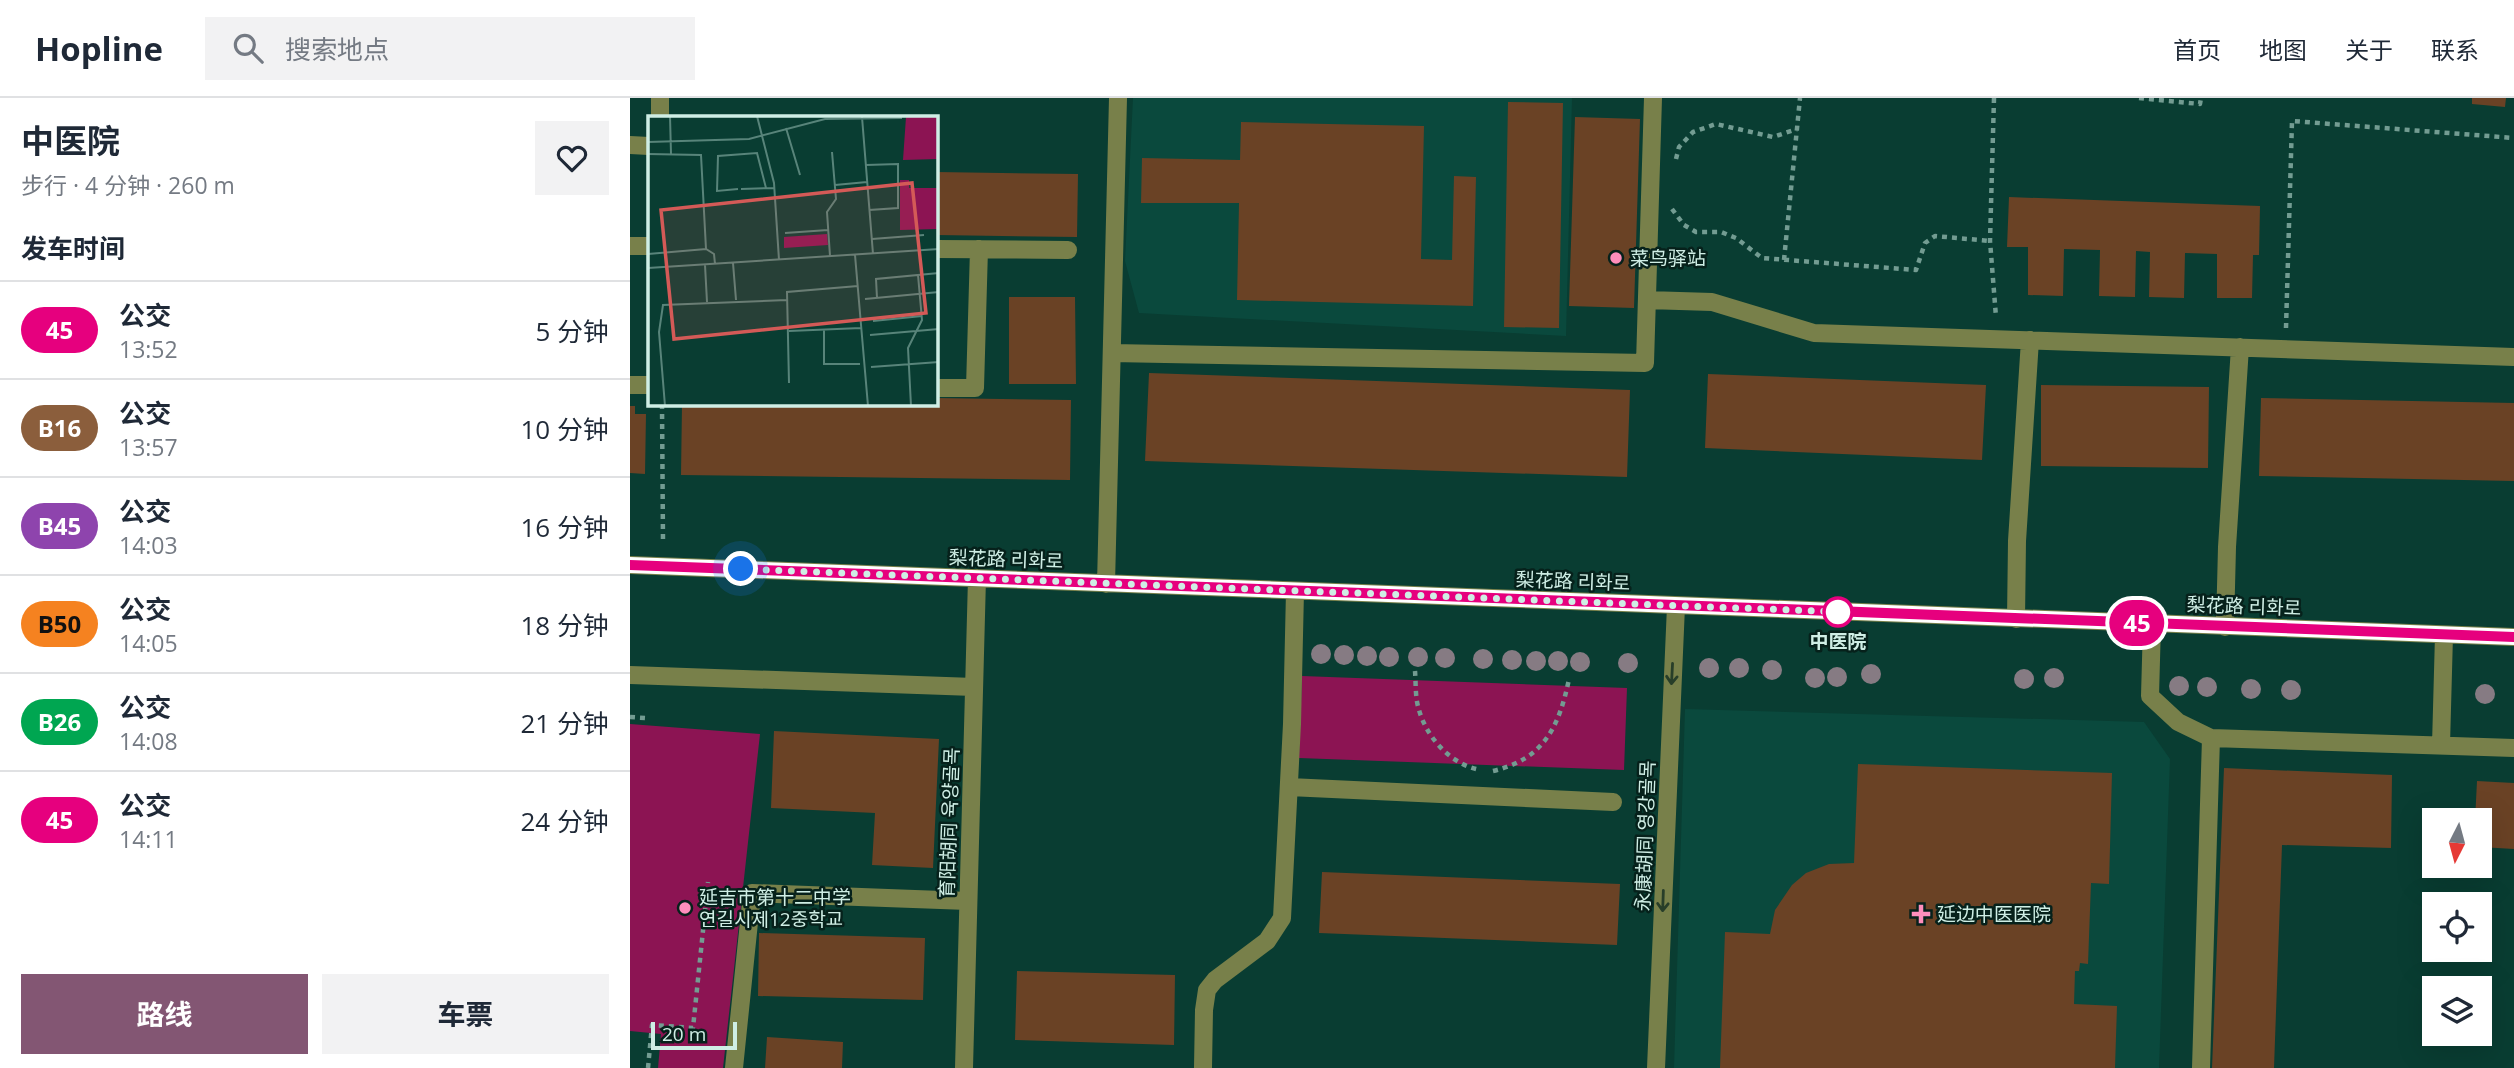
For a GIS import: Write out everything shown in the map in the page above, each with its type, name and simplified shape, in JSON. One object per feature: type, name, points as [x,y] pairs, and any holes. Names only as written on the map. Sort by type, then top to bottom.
[{"type":"street","points":[[660,98],[660,116]]},
{"type":"street","points":[[1106,584],[1118,98]]},
{"type":"street","points":[[1112,353],[1645,363],[1653,98]]},
{"type":"street","points":[[630,145],[648,146]]},
{"type":"street","points":[[630,246],[648,246]]},
{"type":"street","points":[[938,249],[1068,250]]},
{"type":"street","points":[[938,388],[975,388],[979,249]]},
{"type":"street","points":[[1647,300],[1712,302],[1814,333],[2514,357]]},
{"type":"street","points":[[2016,619],[2017,541],[2030,340]]},
{"type":"street","points":[[2225,627],[2227,548],[2240,347]]},
{"type":"street","points":[[630,385],[648,385]]},
{"type":"street","name":"梨花路 리화로","points":[[630,565],[2514,637]]},
{"type":"street","name":"育阳胡同 육양골목","points":[[964,1068],[977,578]]},
{"type":"street","points":[[1203,1068],[1204,1010],[1208,990],[1215,980],[1267,941],[1282,918],[1295,591]]},
{"type":"street","name":"永康胡同 영강골목","points":[[1656,1068],[1676,606]]},
{"type":"street","points":[[2152,624],[2150,696],[2178,722],[2211,738],[2514,748]]},
{"type":"street","points":[[2441,745],[2444,635]]},
{"type":"street","points":[[630,675],[974,687]]},
{"type":"street","points":[[2201,1068],[2211,738]]},
{"type":"street","points":[[1289,787],[1613,802]]},
{"type":"street","points":[[734,1068],[752,893],[968,901]]},
{"type":"path","points":[[1784,260],[1800,98]]},
{"type":"path","points":[[1994,98],[1990,241],[1998,339]]},
{"type":"path","points":[[2139,98],[2200,104],[2201,98]]},
{"type":"path","points":[[2285,349],[2292,121],[2514,138]]},
{"type":"path","points":[[1674,166],[1679,147],[1693,132],[1716,124],[1773,138],[1797,129]]},
{"type":"path","points":[[1672,198],[1672,208],[1685,225],[1696,232],[1721,232],[1736,239],[1762,258],[1916,270],[1924,243],[1935,236],[1990,241]]},
{"type":"path","points":[[662,406],[663,566]]},
{"type":"path","points":[[1415,671],[1418,709],[1425,726],[1437,743],[1450,757],[1476,769],[1489,771],[1525,759],[1541,746],[1553,731],[1563,709],[1569,679]]},
{"type":"path","points":[[630,717],[645,718]]},
{"type":"path","points":[[648,1068],[652,1026],[693,1028],[708,881]]},
{"type":"shaded area","points":[[1133,98],[1572,98],[1566,336],[1139,313],[1125,261]]},
{"type":"shaded area","points":[[1302,676],[1627,688],[1624,770],[1299,758]]},
{"type":"shaded area","name":"延边中医医院","points":[[1685,709],[2144,722],[2170,759],[2159,1068],[1674,1068]]},
{"type":"shaded area","name":"延吉市第十二中学 연길시제12중학교","points":[[630,724],[760,734],[723,1068],[658,1068],[661,1034],[630,1031]]},
{"type":"building","points":[[2472,98],[2506,98],[2505,107],[2472,104]]},
{"type":"building","points":[[1508,102],[1563,103],[1559,328],[1504,327]]},
{"type":"building","points":[[1575,117],[1640,119],[1634,308],[1569,306]]},
{"type":"building","points":[[1241,122],[1424,126],[1421,259],[1452,260],[1454,176],[1476,177],[1473,306],[1237,300],[1239,203],[1141,203],[1142,158],[1240,160]]},
{"type":"building","points":[[938,172],[1078,174],[1077,237],[938,235]]},
{"type":"building","points":[[2009,197],[2260,206],[2259,255],[2253,255],[2252,298],[2217,298],[2217,254],[2185,253],[2184,298],[2149,297],[2150,252],[2136,251],[2135,297],[2099,296],[2100,250],[2064,249],[2063,296],[2028,295],[2028,247],[2007,247]]},
{"type":"building","points":[[1009,297],[1075,297],[1076,384],[1009,384]]},
{"type":"building","points":[[1149,373],[1630,390],[1627,477],[1145,461]]},
{"type":"building","points":[[1708,374],[1986,385],[1982,460],[1705,448]]},
{"type":"building","points":[[2041,385],[2209,387],[2208,468],[2041,466]]},
{"type":"building","points":[[938,398],[1071,400],[1070,480],[681,475],[682,406],[938,406]]},
{"type":"building","points":[[2261,398],[2514,403],[2514,481],[2259,476]]},
{"type":"building","points":[[630,406],[635,406],[635,414],[646,414],[645,474],[630,473]]},
{"type":"building","points":[[774,731],[939,739],[933,868],[872,865],[875,813],[771,808]]},
{"type":"building","points":[[1858,764],[2112,773],[2109,884],[2091,883],[2088,964],[2080,963],[2079,971],[2075,971],[2074,1004],[2117,1006],[2115,1068],[1720,1068],[1725,932],[1770,934],[1775,910],[1792,885],[1806,873],[1829,864],[1854,863]]},
{"type":"building","points":[[2224,768],[2392,775],[2391,848],[2282,845],[2274,1068],[2212,1068]]},
{"type":"building","points":[[2477,781],[2514,783],[2514,849],[2492,848],[2492,808],[2476,808]]},
{"type":"building","points":[[1322,872],[1620,884],[1617,945],[1319,933]]},
{"type":"building","points":[[759,933],[925,938],[923,1000],[758,996]]},
{"type":"building","points":[[1017,971],[1175,975],[1174,1045],[1015,1040]]},
{"type":"building","points":[[767,1037],[843,1042],[842,1068],[765,1068]]},
{"type":"bus line","name":"45","points":[[630,565],[2514,637]]},
{"type":"place","name":"菜鸟驿站","points":[[1616,258]]},
{"type":"place","name":"中医院","points":[[1838,612]]},
{"type":"place","name":"延吉市第十二中学 연길시제12중학교","points":[[685,908]]},
{"type":"place","name":"延边中医医院","points":[[1921,914]]},
{"type":"route","points":[[741,569],[1841,612],[1838,612]]}]
